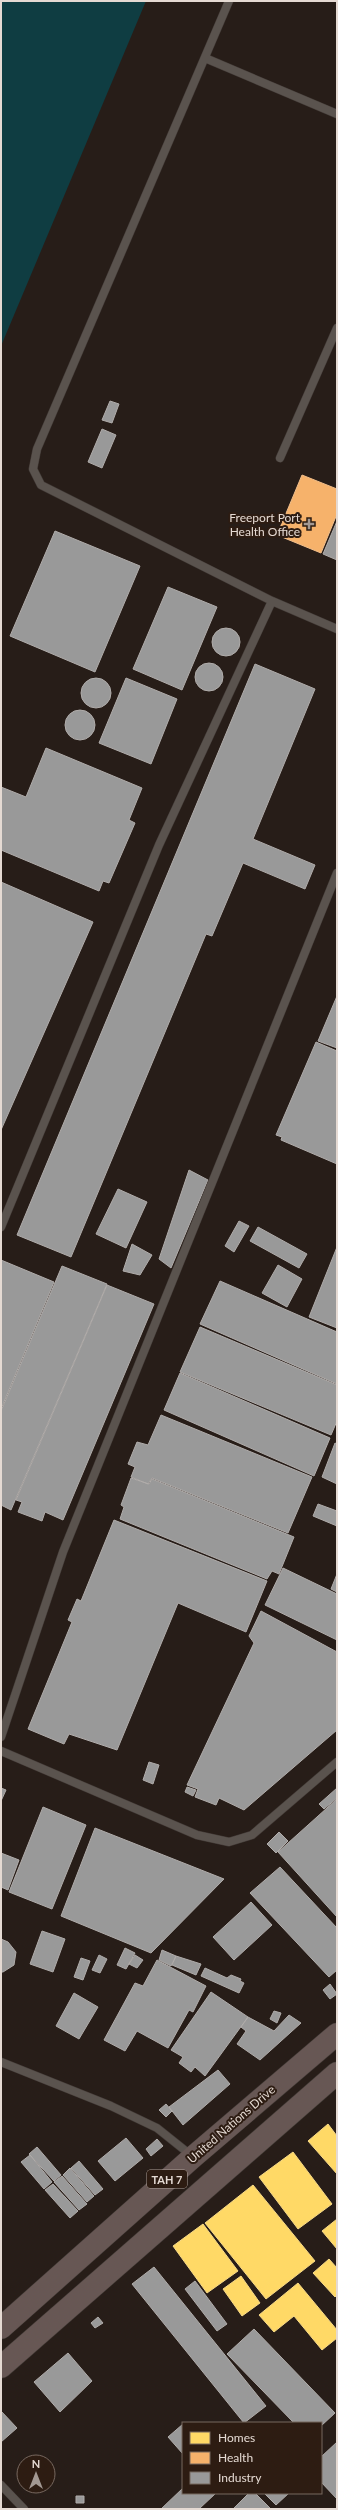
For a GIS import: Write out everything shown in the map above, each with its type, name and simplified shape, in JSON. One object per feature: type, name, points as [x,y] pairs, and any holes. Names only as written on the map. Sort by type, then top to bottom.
[{"type":"highway","name":"United Nations Drive","points":[[1,2328],[192,2157],[337,2034]]},
{"type":"highway","name":"TAH 7","points":[[1,2367],[337,2073]]},
{"type":"lane","points":[[229,1],[37,449],[33,469],[41,485],[272,601],[337,629]]},
{"type":"lane","points":[[205,58],[337,114]]},
{"type":"lane","points":[[280,458],[337,328]]},
{"type":"lane","points":[[1,1226],[159,845],[272,601]]},
{"type":"lane","points":[[1,1737],[63,1552],[337,873]]},
{"type":"lane","points":[[1,1751],[197,1836],[229,1842],[252,1836],[337,1762]]},
{"type":"lane","points":[[1,2062],[111,2106],[157,2128],[192,2157]]},
{"type":"lane","points":[[1,2484],[24,2509]]},
{"type":"water","points":[[1,1],[146,1],[1,346]]},
{"type":"building: Homes","points":[[328,2124],[337,2136],[337,2174],[308,2141]]},
{"type":"building: Homes","points":[[293,2152],[332,2204],[298,2229],[259,2177]]},
{"type":"building: Homes","points":[[253,2185],[315,2261],[266,2299],[205,2223]]},
{"type":"building: Homes","points":[[337,2219],[337,2249],[322,2231]]},
{"type":"building: Homes","points":[[203,2224],[238,2271],[207,2293],[173,2246]]},
{"type":"building: Homes","points":[[329,2259],[337,2268],[337,2295],[335,2297],[313,2273]]},
{"type":"building: Homes","points":[[241,2276],[260,2303],[242,2316],[223,2289]]},
{"type":"building: Homes","points":[[298,2283],[337,2330],[337,2338],[322,2350],[294,2316],[274,2332],[259,2315]]},
{"type":"building: Health","name":"Freeport Port Health Office","points":[[302,475],[337,489],[337,514],[321,553],[277,535]]},
{"type":"building: Industry","points":[[110,401],[119,404],[112,423],[102,420]]},
{"type":"building: Industry","points":[[102,429],[116,435],[102,468],[88,462]]},
{"type":"building: Industry","points":[[337,521],[337,560],[323,554]]},
{"type":"building: Industry","points":[[55,531],[140,566],[95,672],[10,636]]},
{"type":"building: Industry","points":[[168,587],[217,607],[182,690],[133,669]]},
{"type":"building: Industry","points":[[226,628],[236,632],[240,642],[236,652],[226,656],[216,652],[212,642],[216,632]]},
{"type":"building: Industry","points":[[209,663],[219,667],[223,677],[219,687],[209,691],[199,687],[195,677],[199,667]]},
{"type":"building: Industry","points":[[255,664],[315,689],[253,839],[315,865],[305,889],[243,863],[212,936],[206,934],[71,1257],[17,1235]]},
{"type":"building: Industry","points":[[96,678],[102,679],[110,687],[110,699],[102,707],[96,708],[90,707],[82,699],[81,693],[82,687],[90,679]]},
{"type":"building: Industry","points":[[126,678],[177,699],[151,764],[99,743]]},
{"type":"building: Industry","points":[[80,710],[91,714],[95,725],[91,736],[80,740],[69,736],[65,725],[69,714]]},
{"type":"building: Industry","points":[[46,748],[142,788],[129,820],[135,823],[109,883],[103,881],[99,891],[1,850],[1,787],[26,797]]},
{"type":"building: Industry","points":[[1,882],[93,922],[1,1130]]},
{"type":"building: Industry","points":[[337,996],[337,1048],[318,1041]]},
{"type":"building: Industry","points":[[316,1042],[337,1051],[337,1164],[281,1140],[282,1137],[276,1135]]},
{"type":"building: Industry","points":[[189,1170],[208,1180],[171,1268],[159,1259]]},
{"type":"building: Industry","points":[[118,1189],[147,1202],[126,1248],[96,1234]]},
{"type":"building: Industry","points":[[239,1221],[249,1226],[234,1252],[225,1246]]},
{"type":"building: Industry","points":[[258,1227],[307,1254],[299,1268],[250,1241]]},
{"type":"building: Industry","points":[[132,1244],[152,1255],[140,1275],[123,1271]]},
{"type":"building: Industry","points":[[337,1247],[337,1328],[309,1317]]},
{"type":"building: Industry","points":[[1,1260],[54,1282],[1,1409]]},
{"type":"building: Industry","points":[[278,1265],[302,1279],[287,1307],[262,1293]]},
{"type":"building: Industry","points":[[62,1266],[107,1284],[11,1510],[1,1505],[1,1411]]},
{"type":"building: Industry","points":[[220,1281],[337,1332],[337,1384],[200,1324]]},
{"type":"building: Industry","points":[[107,1285],[154,1304],[63,1520],[45,1512],[42,1521],[18,1512],[22,1502],[16,1500]]},
{"type":"building: Industry","points":[[200,1327],[337,1385],[337,1421],[331,1435],[180,1372]]},
{"type":"building: Industry","points":[[180,1373],[330,1438],[314,1476],[164,1410]]},
{"type":"building: Industry","points":[[161,1415],[312,1477],[288,1533],[152,1478],[148,1484],[131,1477],[135,1467],[128,1464],[137,1442],[148,1445]]},
{"type":"building: Industry","points":[[335,1443],[337,1444],[337,1484],[322,1477]]},
{"type":"building: Industry","points":[[131,1478],[149,1484],[152,1479],[294,1537],[279,1574],[272,1571],[267,1579],[120,1519],[124,1507],[121,1505]]},
{"type":"building: Industry","points":[[318,1504],[337,1511],[337,1526],[313,1516]]},
{"type":"building: Industry","points":[[114,1520],[267,1581],[246,1632],[178,1603],[117,1750],[69,1734],[64,1744],[28,1729],[72,1622],[68,1620],[77,1599],[81,1601]]},
{"type":"building: Industry","points":[[283,1568],[337,1594],[337,1640],[265,1605]]},
{"type":"building: Industry","points":[[337,1574],[337,1592],[331,1589]]},
{"type":"building: Industry","points":[[261,1611],[337,1652],[337,1730],[244,1810],[219,1798],[216,1805],[195,1797],[198,1789],[187,1785],[254,1643],[249,1636]]},
{"type":"building: Industry","points":[[149,1762],[159,1765],[153,1784],[143,1780]]},
{"type":"building: Industry","points":[[187,1787],[196,1790],[193,1796],[185,1792]]},
{"type":"building: Industry","points":[[1,1788],[6,1790],[1,1801]]},
{"type":"building: Industry","points":[[337,1788],[337,1798],[324,1809],[319,1804]]},
{"type":"building: Industry","points":[[337,1799],[337,1917],[278,1852]]},
{"type":"building: Industry","points":[[43,1807],[86,1825],[52,1909],[9,1892]]},
{"type":"building: Industry","points":[[95,1828],[224,1879],[151,1953],[61,1916]]},
{"type":"building: Industry","points":[[279,1832],[288,1841],[276,1853],[267,1844]]},
{"type":"building: Industry","points":[[1,1853],[19,1860],[8,1890],[1,1887]]},
{"type":"building: Industry","points":[[280,1867],[337,1928],[337,1970],[329,1977],[250,1893]]},
{"type":"building: Industry","points":[[251,1902],[272,1925],[234,1960],[213,1937]]},
{"type":"building: Industry","points":[[42,1931],[65,1939],[53,1972],[30,1964]]},
{"type":"building: Industry","points":[[1,1939],[8,1942],[16,1952],[14,1965],[3,1972],[1,1972]]},
{"type":"building: Industry","points":[[125,1948],[135,1953],[126,1969],[117,1965]]},
{"type":"building: Industry","points":[[162,1950],[176,1956],[171,1966],[159,1960]]},
{"type":"building: Industry","points":[[99,1955],[107,1959],[100,1973],[92,1970]]},
{"type":"building: Industry","points":[[135,1955],[143,1960],[137,1968],[129,1964]]},
{"type":"building: Industry","points":[[176,1956],[201,1964],[196,1975],[172,1965]]},
{"type":"building: Industry","points":[[81,1958],[90,1961],[83,1980],[74,1977]]},
{"type":"building: Industry","points":[[157,1960],[206,1986],[193,2012],[189,2010],[168,2048],[137,2031],[125,2051],[104,2040],[135,1983],[143,1986]]},
{"type":"building: Industry","points":[[205,1968],[227,1978],[231,1975],[241,1979],[240,1981],[244,1983],[239,1993],[201,1976]]},
{"type":"building: Industry","points":[[330,1984],[337,1994],[330,1999],[323,1990]]},
{"type":"building: Industry","points":[[211,1992],[248,2017],[205,2076],[195,2067],[191,2072],[179,2063],[183,2057],[171,2050]]},
{"type":"building: Industry","points":[[74,1993],[98,2007],[79,2039],[56,2026]]},
{"type":"building: Industry","points":[[274,2011],[281,2013],[277,2023],[270,2019]]},
{"type":"building: Industry","points":[[289,2015],[301,2023],[260,2060],[237,2044],[246,2031],[241,2027],[248,2017],[274,2031]]},
{"type":"building: Industry","points":[[218,2070],[230,2084],[183,2125],[169,2107]]},
{"type":"building: Industry","points":[[166,2104],[172,2111],[166,2117],[159,2110]]},
{"type":"building: Industry","points":[[126,2138],[143,2158],[115,2181],[98,2161]]},
{"type":"building: Industry","points":[[157,2139],[163,2146],[151,2156],[146,2149]]},
{"type":"building: Industry","points":[[37,2147],[61,2175],[54,2181],[29,2154]]},
{"type":"building: Industry","points":[[30,2155],[52,2182],[44,2189],[21,2162]]},
{"type":"building: Industry","points":[[79,2161],[103,2189],[95,2195],[71,2168]]},
{"type":"building: Industry","points":[[70,2168],[94,2196],[87,2202],[63,2175]]},
{"type":"building: Industry","points":[[62,2176],[87,2204],[79,2210],[54,2182]]},
{"type":"building: Industry","points":[[53,2184],[78,2211],[70,2218],[45,2190]]},
{"type":"building: Industry","points":[[154,2267],[266,2406],[245,2422],[243,2422],[132,2284]]},
{"type":"building: Industry","points":[[195,2281],[227,2324],[217,2331],[185,2289]]},
{"type":"building: Industry","points":[[98,2317],[103,2323],[95,2328],[91,2323]]},
{"type":"building: Industry","points":[[254,2329],[335,2413],[322,2425],[322,2422],[293,2422],[227,2354]]},
{"type":"building: Industry","points":[[68,2353],[92,2381],[60,2412],[34,2382]]},
{"type":"building: Industry","points":[[1,2411],[17,2428],[1,2442]]},
{"type":"building: Industry","points":[[182,2425],[182,2453],[168,2437]]},
{"type":"building: Industry","points":[[337,2442],[337,2499],[322,2483],[322,2456]]},
{"type":"building: Industry","points":[[182,2489],[182,2494],[215,2494],[199,2509],[161,2509]]},
{"type":"building: Industry","points":[[248,2494],[256,2494],[271,2509],[233,2509]]},
{"type":"building: Industry","points":[[265,2494],[288,2494],[276,2505]]},
{"type":"building: Industry","points":[[76,2496],[84,2496],[84,2503],[76,2503]]},
{"type":"place","name":"Freeport Port Health Office","points":[[309,524]]}]
